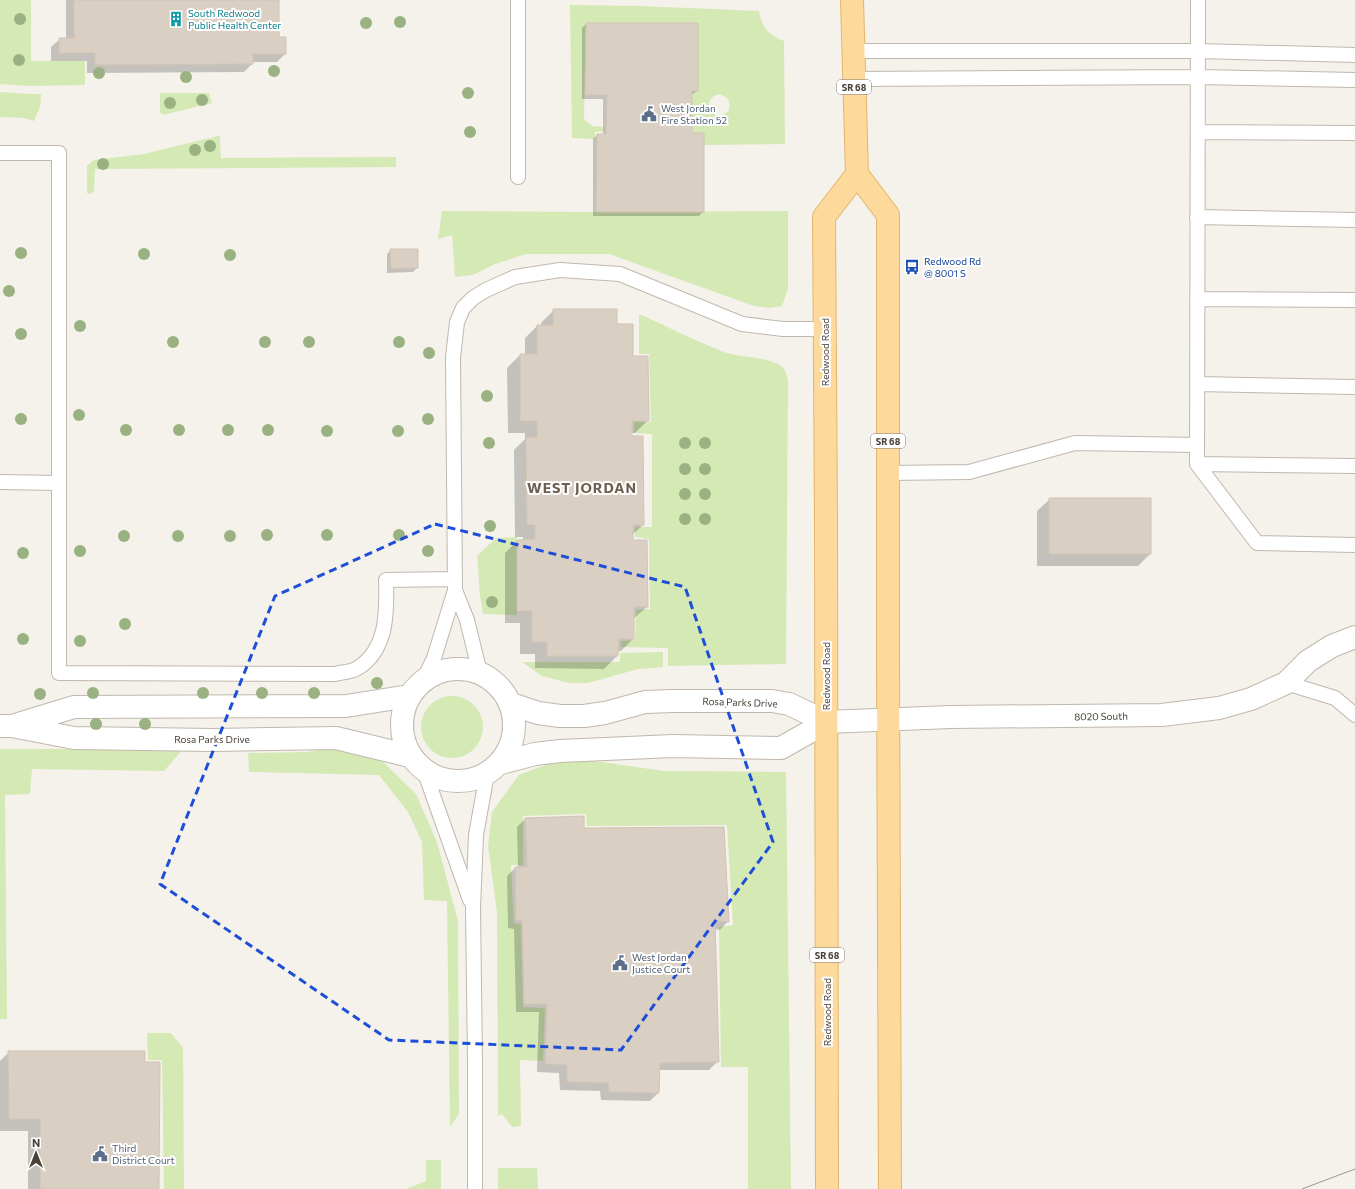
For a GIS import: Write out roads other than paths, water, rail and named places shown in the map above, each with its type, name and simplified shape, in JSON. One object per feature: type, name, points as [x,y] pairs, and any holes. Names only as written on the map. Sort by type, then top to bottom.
[{"type":"main road","name":"SR 68","points":[[852,0],[857,174],[888,215],[890,1189]]},
{"type":"main road","name":"Redwood Road","points":[[827,1189],[824,217],[857,174]]},
{"type":"street","name":"8020 South","points":[[826,722],[950,717],[1162,715],[1219,708],[1251,699],[1286,683],[1308,661],[1332,646],[1355,638]]},
{"type":"street","points":[[494,769],[511,746],[515,725],[511,704],[500,686],[480,673],[462,669],[441,671],[416,689],[402,716],[402,737],[417,763],[443,780],[464,782],[535,754],[560,751],[673,746],[781,748],[826,722]]},
{"type":"street","name":"Rosa Parks Drive","points":[[6,726],[74,707],[346,706],[416,689]]},
{"type":"street","name":"Rosa Parks Drive","points":[[511,704],[538,713],[560,716],[584,716],[605,713],[645,702],[672,700],[772,700],[789,704],[826,722]]},
{"type":"street","name":"Rosa Parks Drive","points":[[6,726],[74,738],[213,740],[336,738],[417,763]]},
{"type":"lane","points":[[518,0],[518,177]]},
{"type":"lane","points":[[1198,0],[1197,464],[1257,542],[1355,545]]},
{"type":"lane","points":[[853,51],[1198,51],[1355,54]]},
{"type":"lane","points":[[854,79],[1198,77],[1355,80]]},
{"type":"lane","points":[[1198,132],[1355,133]]},
{"type":"lane","points":[[0,153],[59,153],[59,673],[335,674],[355,670],[370,659],[380,642],[387,612],[386,580],[454,584]]},
{"type":"lane","points":[[1198,217],[1355,220]]},
{"type":"lane","points":[[416,689],[434,658],[454,584],[453,357],[457,322],[463,308],[473,298],[486,290],[515,277],[560,270],[620,274],[742,324],[783,329],[825,329]]},
{"type":"lane","points":[[1198,299],[1355,300]]},
{"type":"lane","points":[[1197,384],[1355,387]]},
{"type":"lane","points":[[888,473],[969,472],[1075,443],[1197,446]]},
{"type":"lane","points":[[1197,464],[1355,466]]},
{"type":"lane","points":[[0,482],[59,483]]},
{"type":"lane","points":[[454,584],[467,620],[480,673]]},
{"type":"lane","points":[[1286,683],[1335,698],[1355,715]]},
{"type":"lane","points":[[417,763],[473,908]]},
{"type":"lane","points":[[475,1189],[473,908],[476,835],[494,769]]},
{"type":"tram line","points":[[1302,1189],[1355,1169]]},
{"type":"place","name":"South Redwood Public Health Center","points":[[176,19]]},
{"type":"place","name":"West Jordan Fire Station 52","points":[[649,114]]},
{"type":"place","name":"Redwood Rd @ 8001 S","points":[[912,267]]},
{"type":"place","name":"West Jordan Justice Court","points":[[620,963]]},
{"type":"place","name":"Third District Court","points":[[100,1154]]},
{"type":"district","name":"WEST JORDAN","points":[[582,487]]}]
